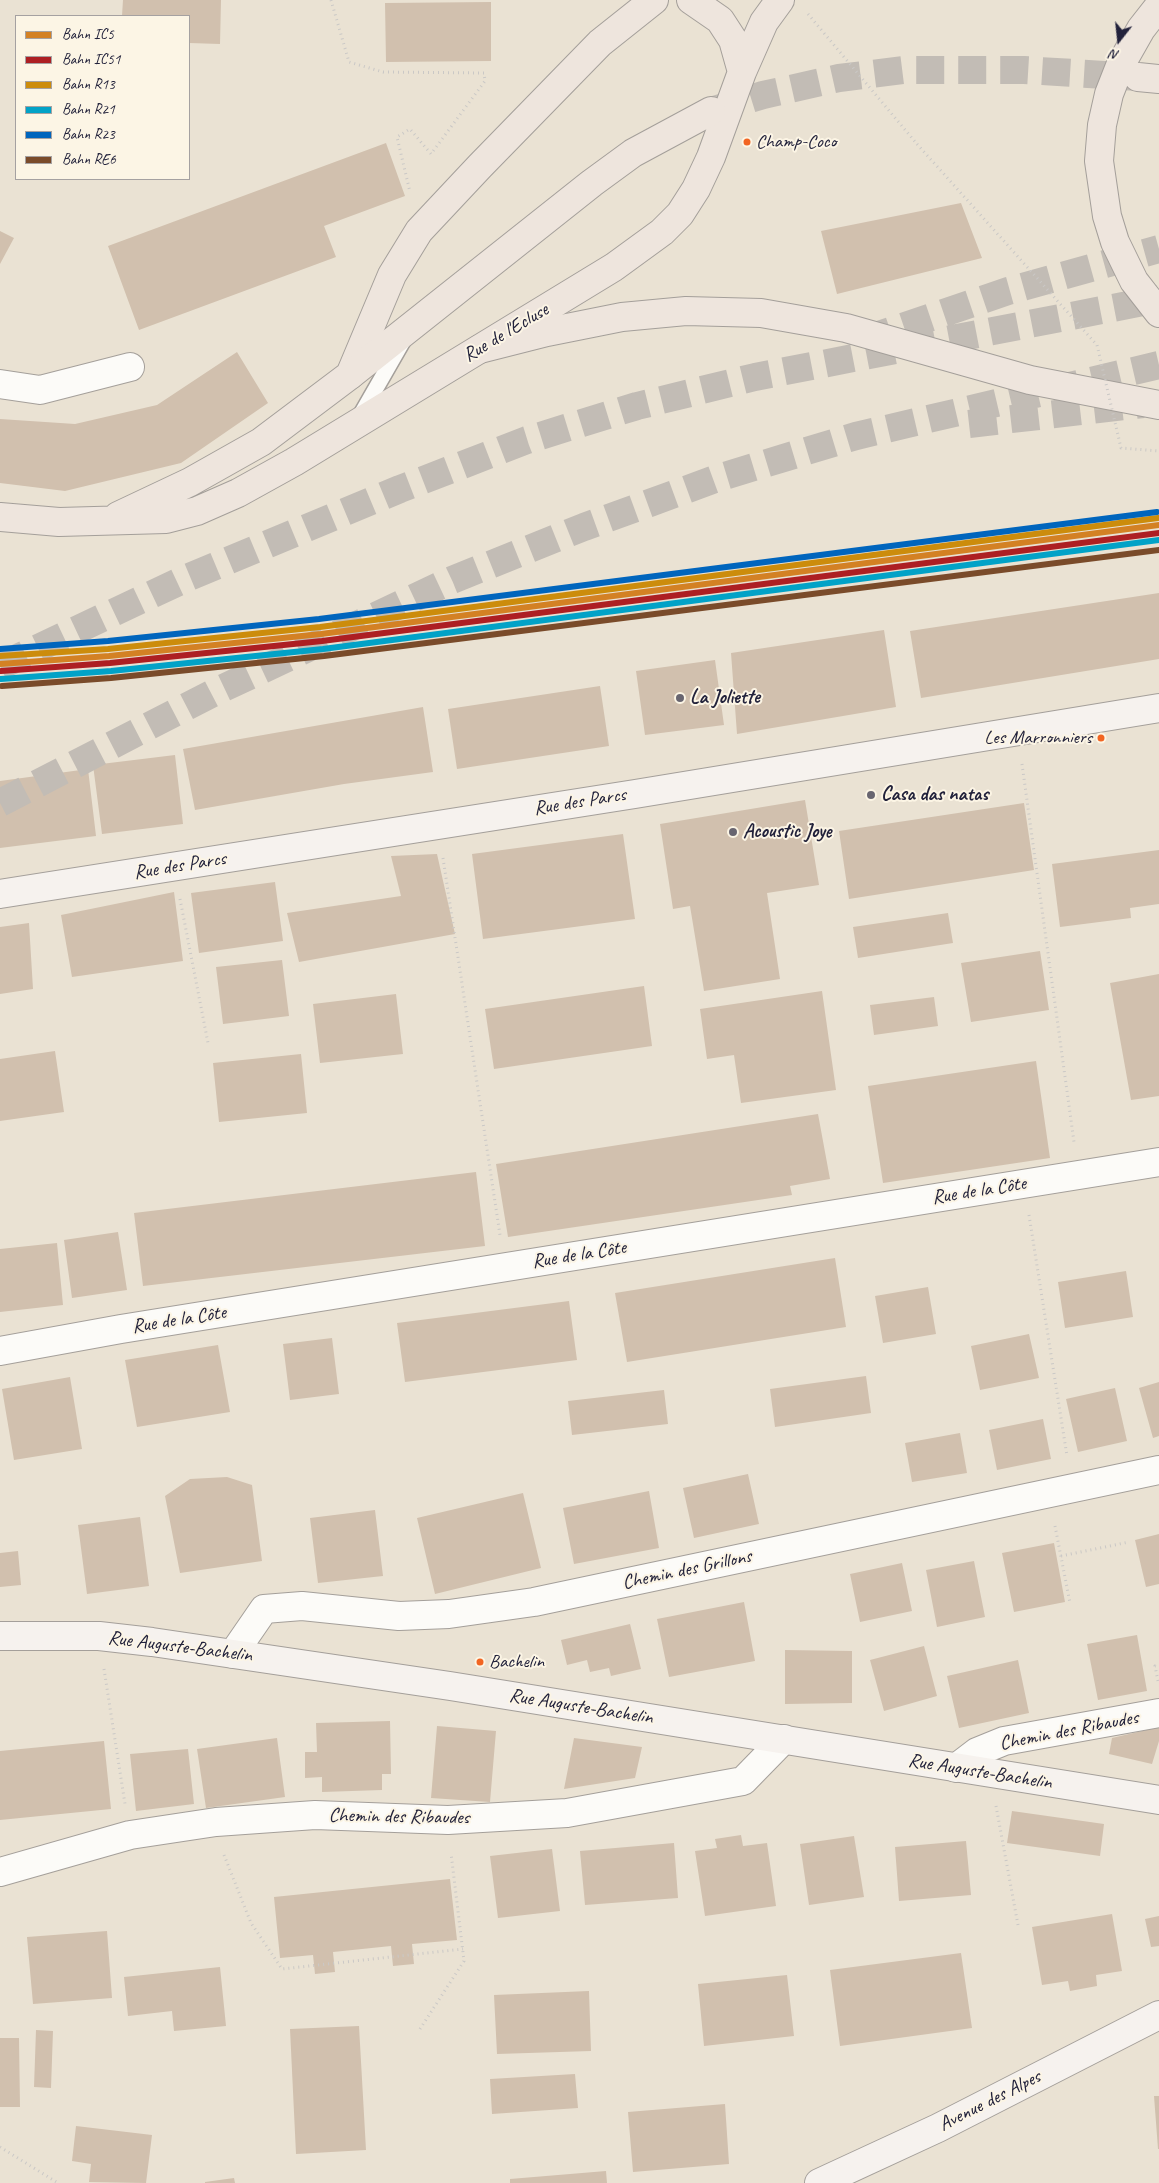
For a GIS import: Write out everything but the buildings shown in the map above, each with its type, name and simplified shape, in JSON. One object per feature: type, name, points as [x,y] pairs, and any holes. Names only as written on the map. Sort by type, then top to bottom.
[{"type":"main road","points":[[350,375],[392,274],[419,232],[480,166],[600,43],[654,0]]},
{"type":"main road","points":[[691,0],[720,20],[733,40],[742,72]]},
{"type":"main road","name":"Rue de l'Ecluse","points":[[0,516],[59,522],[166,519],[197,511],[238,493],[356,424],[621,263],[641,249],[680,214],[696,189],[711,157],[742,72],[764,22],[792,4]]},
{"type":"main road","points":[[1159,6],[1141,29],[1120,66],[1109,94],[1102,125],[1099,161],[1107,216],[1115,242],[1134,280],[1159,313]]},
{"type":"main road","name":"Rue de l'Ecluse","points":[[107,520],[190,482],[261,442],[410,329],[592,183],[633,153],[710,111]]},
{"type":"main road","points":[[480,348],[622,317],[686,311],[761,313],[846,328],[1030,380],[1159,405]]},
{"type":"main road","name":"Rue des Parcs","points":[[0,894],[635,794],[1159,708]]},
{"type":"main road","name":"Rue Auguste-Bachelin","points":[[0,1636],[99,1636],[233,1654],[1159,1800]]},
{"type":"main road","name":"Avenue des Alpes","points":[[818,2183],[938,2128],[1159,2015]]},
{"type":"street","points":[[0,384],[40,390],[130,367]]},
{"type":"street","name":"Rue de la Côte","points":[[0,1351],[121,1329],[1159,1162]]},
{"type":"street","name":"Chemin des Grillons","points":[[233,1654],[264,1609],[302,1606],[398,1616],[449,1614],[534,1602],[1159,1470]]},
{"type":"street","name":"Chemin des Ribaudes","points":[[956,1768],[977,1752],[1004,1741],[1159,1713]]},
{"type":"street","name":"Chemin des Ribaudes","points":[[0,1872],[130,1834],[216,1822],[315,1815],[448,1820],[567,1813],[743,1780],[784,1740]]},
{"type":"lane","points":[[356,424],[410,329]]},
{"type":"path","points":[[331,0],[348,62],[383,72],[484,73],[484,81],[431,154],[410,128],[397,137],[419,232]]},
{"type":"path","points":[[792,4],[1097,345],[1121,448],[1159,451]]},
{"type":"path","points":[[1021,754],[1078,1174]]},
{"type":"path","points":[[442,857],[505,1267]]},
{"type":"path","points":[[180,898],[208,1043]]},
{"type":"path","points":[[1024,1184],[1060,1491],[1061,1556],[1070,1603]]},
{"type":"path","points":[[1061,1556],[1129,1542]]},
{"type":"path","points":[[99,1636],[130,1834]]},
{"type":"path","points":[[1159,1665],[1155,1666],[1159,1689]]},
{"type":"path","points":[[990,1774],[1018,1925]]},
{"type":"path","points":[[420,2029],[464,1961],[448,1820]]},
{"type":"path","points":[[216,1822],[227,1866],[251,1923],[282,1969],[463,1949]]},
{"type":"path","points":[[0,2147],[58,2183]]},
{"type":"tunnel","points":[[711,111],[763,95],[839,78],[903,70],[1024,70],[1138,77]]},
{"type":"tunnel","points":[[864,340],[1008,291],[1159,249]]},
{"type":"tunnel","points":[[0,666],[189,577],[400,489],[527,440],[637,406],[755,377],[1159,299]]},
{"type":"tunnel","points":[[0,803],[215,692],[452,580],[584,527],[718,478],[856,436],[1159,365]]},
{"type":"tunnel","points":[[969,424],[1143,404]]},
{"type":"rail line","name":"R23","points":[[0,649],[108,641],[319,619],[1157,512]]},
{"type":"rail line","name":"R13","points":[[0,656],[108,649],[320,627],[1158,518]]},
{"type":"rail line","name":"IC5","points":[[0,664],[109,656],[321,634],[1159,525]]},
{"type":"rail line","name":"IC51","points":[[1,671],[110,663],[322,641],[1159,533]]},
{"type":"rail line","name":"R21","points":[[1,679],[111,671],[323,649],[1159,540]]},
{"type":"rail line","name":"RE6","points":[[2,686],[111,678],[324,656],[1159,550]]},
{"type":"place","name":"Champ-Coco","points":[[747,142]]},
{"type":"place","name":"La Joliette","points":[[680,698]]},
{"type":"place","name":"Les Marronniers","points":[[1101,738]]},
{"type":"place","name":"Casa das natas","points":[[871,795]]},
{"type":"place","name":"Acoustic Joye","points":[[733,832]]},
{"type":"place","name":"Bachelin","points":[[480,1662]]}]
